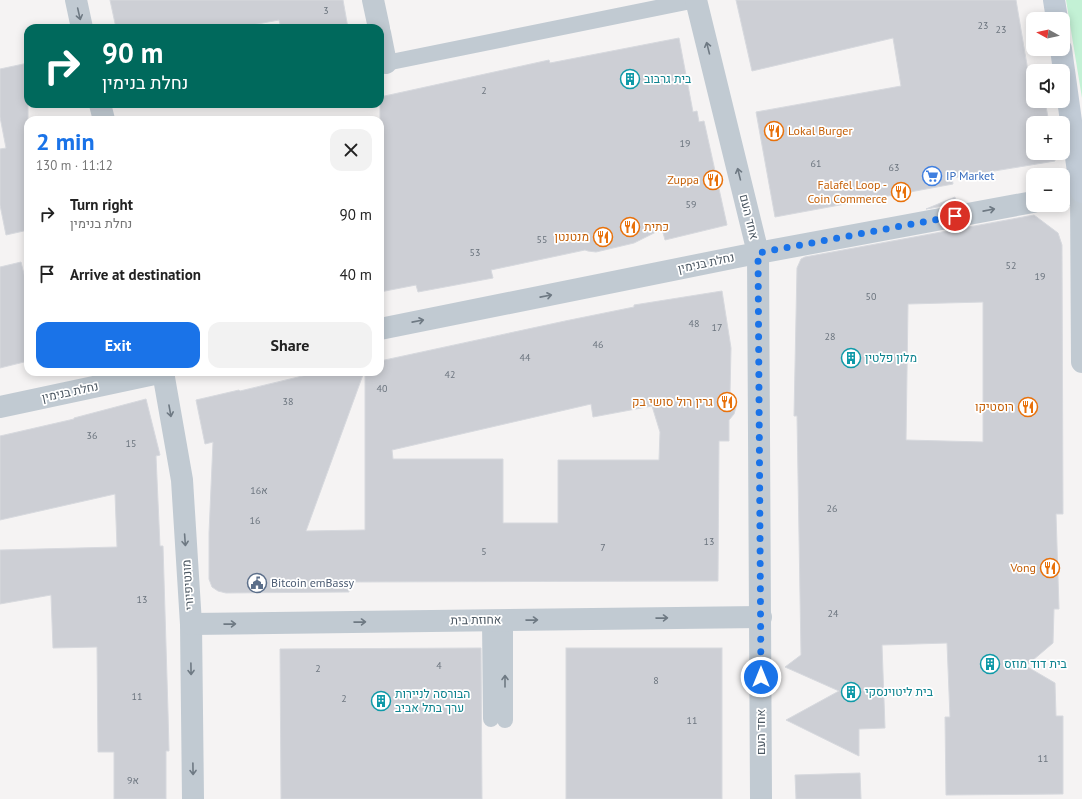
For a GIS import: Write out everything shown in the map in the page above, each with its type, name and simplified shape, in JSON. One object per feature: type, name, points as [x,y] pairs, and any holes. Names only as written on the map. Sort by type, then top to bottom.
[{"type":"street","points":[[76,0],[81,24]]},
{"type":"street","points":[[373,0],[378,24]]},
{"type":"street","name":"אחד העם","points":[[696,0],[758,253],[761,799]]},
{"type":"street","points":[[1054,0],[1056,12]]},
{"type":"street","points":[[384,53],[386,63]]},
{"type":"street","points":[[1062,56],[1075,194],[1082,362]]},
{"type":"street","name":"נחלת בנימין","points":[[384,328],[758,253],[1026,203]]},
{"type":"street","name":"נחלת בנימין","points":[[0,407],[144,376]]},
{"type":"street","name":"מונטיפיורי","points":[[164,376],[182,480],[191,624],[193,799]]},
{"type":"street","name":"אחוזת בית","points":[[191,624],[761,617]]},
{"type":"lane","points":[[386,63],[696,0]]},
{"type":"lane","points":[[497,620],[498,720]]},
{"type":"green space","points":[[1066,0],[1082,0],[1082,98],[1070,24],[1070,12],[1068,12]]},
{"type":"building","points":[[110,0],[343,0],[347,24],[280,24],[279,20],[258,24],[115,24]]},
{"type":"building","points":[[736,0],[1016,0],[1027,64],[1026,108],[1046,108],[1048,116],[1026,116],[1026,160],[1055,161],[952,178],[953,184],[775,217],[756,112],[901,86],[893,38],[752,71]]},
{"type":"building","points":[[679,38],[693,112],[697,111],[699,122],[704,121],[727,225],[665,240],[662,229],[634,243],[596,252],[585,250],[491,270],[493,278],[418,292],[416,285],[384,291],[384,116],[380,116],[380,108],[384,108],[384,96],[549,60],[550,63]]},
{"type":"building","points":[[24,64],[24,108],[28,108],[28,116],[24,116],[24,231],[6,235],[0,205],[0,149],[6,148],[0,117],[0,69]]},
{"type":"building","points":[[955,197],[956,204],[926,209]]},
{"type":"building","points":[[1034,215],[1058,233],[1062,245],[1063,514],[1056,514],[1059,609],[1054,609],[1053,643],[1026,666],[1055,683],[1056,716],[1063,716],[1063,794],[946,795],[945,717],[950,717],[947,643],[882,645],[885,728],[859,729],[859,756],[786,720],[839,691],[785,667],[801,655],[797,416],[794,416],[797,268],[801,259],[805,257]],"holes":[[[983,302],[983,442],[906,440],[908,304]]]},
{"type":"building","points":[[21,262],[24,274],[24,362],[0,368],[0,267]]},
{"type":"building","points":[[722,291],[731,348],[730,393],[734,399],[736,407],[734,414],[729,420],[729,441],[719,441],[718,581],[348,582],[349,592],[226,593],[218,591],[212,587],[209,579],[209,533],[213,442],[205,444],[196,400],[302,376],[363,376],[306,531],[365,530],[365,376],[384,376],[384,360],[634,307],[634,305]],"holes":[[[591,404],[593,417],[652,406],[660,432],[659,460],[558,460],[558,523],[503,523],[503,459],[393,459],[392,450]]]},
{"type":"building","points":[[146,399],[160,455],[156,456],[160,546],[163,546],[168,712],[169,751],[166,751],[166,799],[114,799],[114,752],[98,752],[97,647],[53,648],[51,595],[0,604],[0,550],[117,547],[115,494],[0,520],[0,436],[74,419]]},
{"type":"building","name":"הבורסה לניירות ערך בתל אביב","points":[[481,648],[482,799],[281,799],[280,649]]},
{"type":"building","points":[[566,648],[722,648],[722,799],[566,799]]},
{"type":"building","points":[[860,773],[861,799],[796,799],[795,775]]},
{"type":"place","name":"בית גרבוב","points":[[630,79]]},
{"type":"place","name":"Lokal Burger","points":[[774,131]]},
{"type":"place","name":"IP Market","points":[[932,176]]},
{"type":"place","name":"Zuppa","points":[[713,180]]},
{"type":"place","name":"Falafel Loop - Coin Commerce","points":[[901,192]]},
{"type":"place","name":"כתית","points":[[630,227]]},
{"type":"place","name":"מנטנטן","points":[[603,237]]},
{"type":"place","name":"מלון פלטין","points":[[851,358]]},
{"type":"place","name":"גרין רול סושי בק","points":[[727,402]]},
{"type":"place","name":"רוסטיקו","points":[[1028,407]]},
{"type":"place","name":"Vong","points":[[1050,568]]},
{"type":"place","name":"Bitcoin emBassy","points":[[257,583]]},
{"type":"place","name":"בית דוד מוזס","points":[[990,664]]},
{"type":"place","name":"בית ליטוינסקי","points":[[851,692]]},
{"type":"place","name":"הבורסה לניירות ערך בתל אביב","points":[[381,701]]},
{"type":"route","points":[[761,677],[758,253],[955,216]]}]
